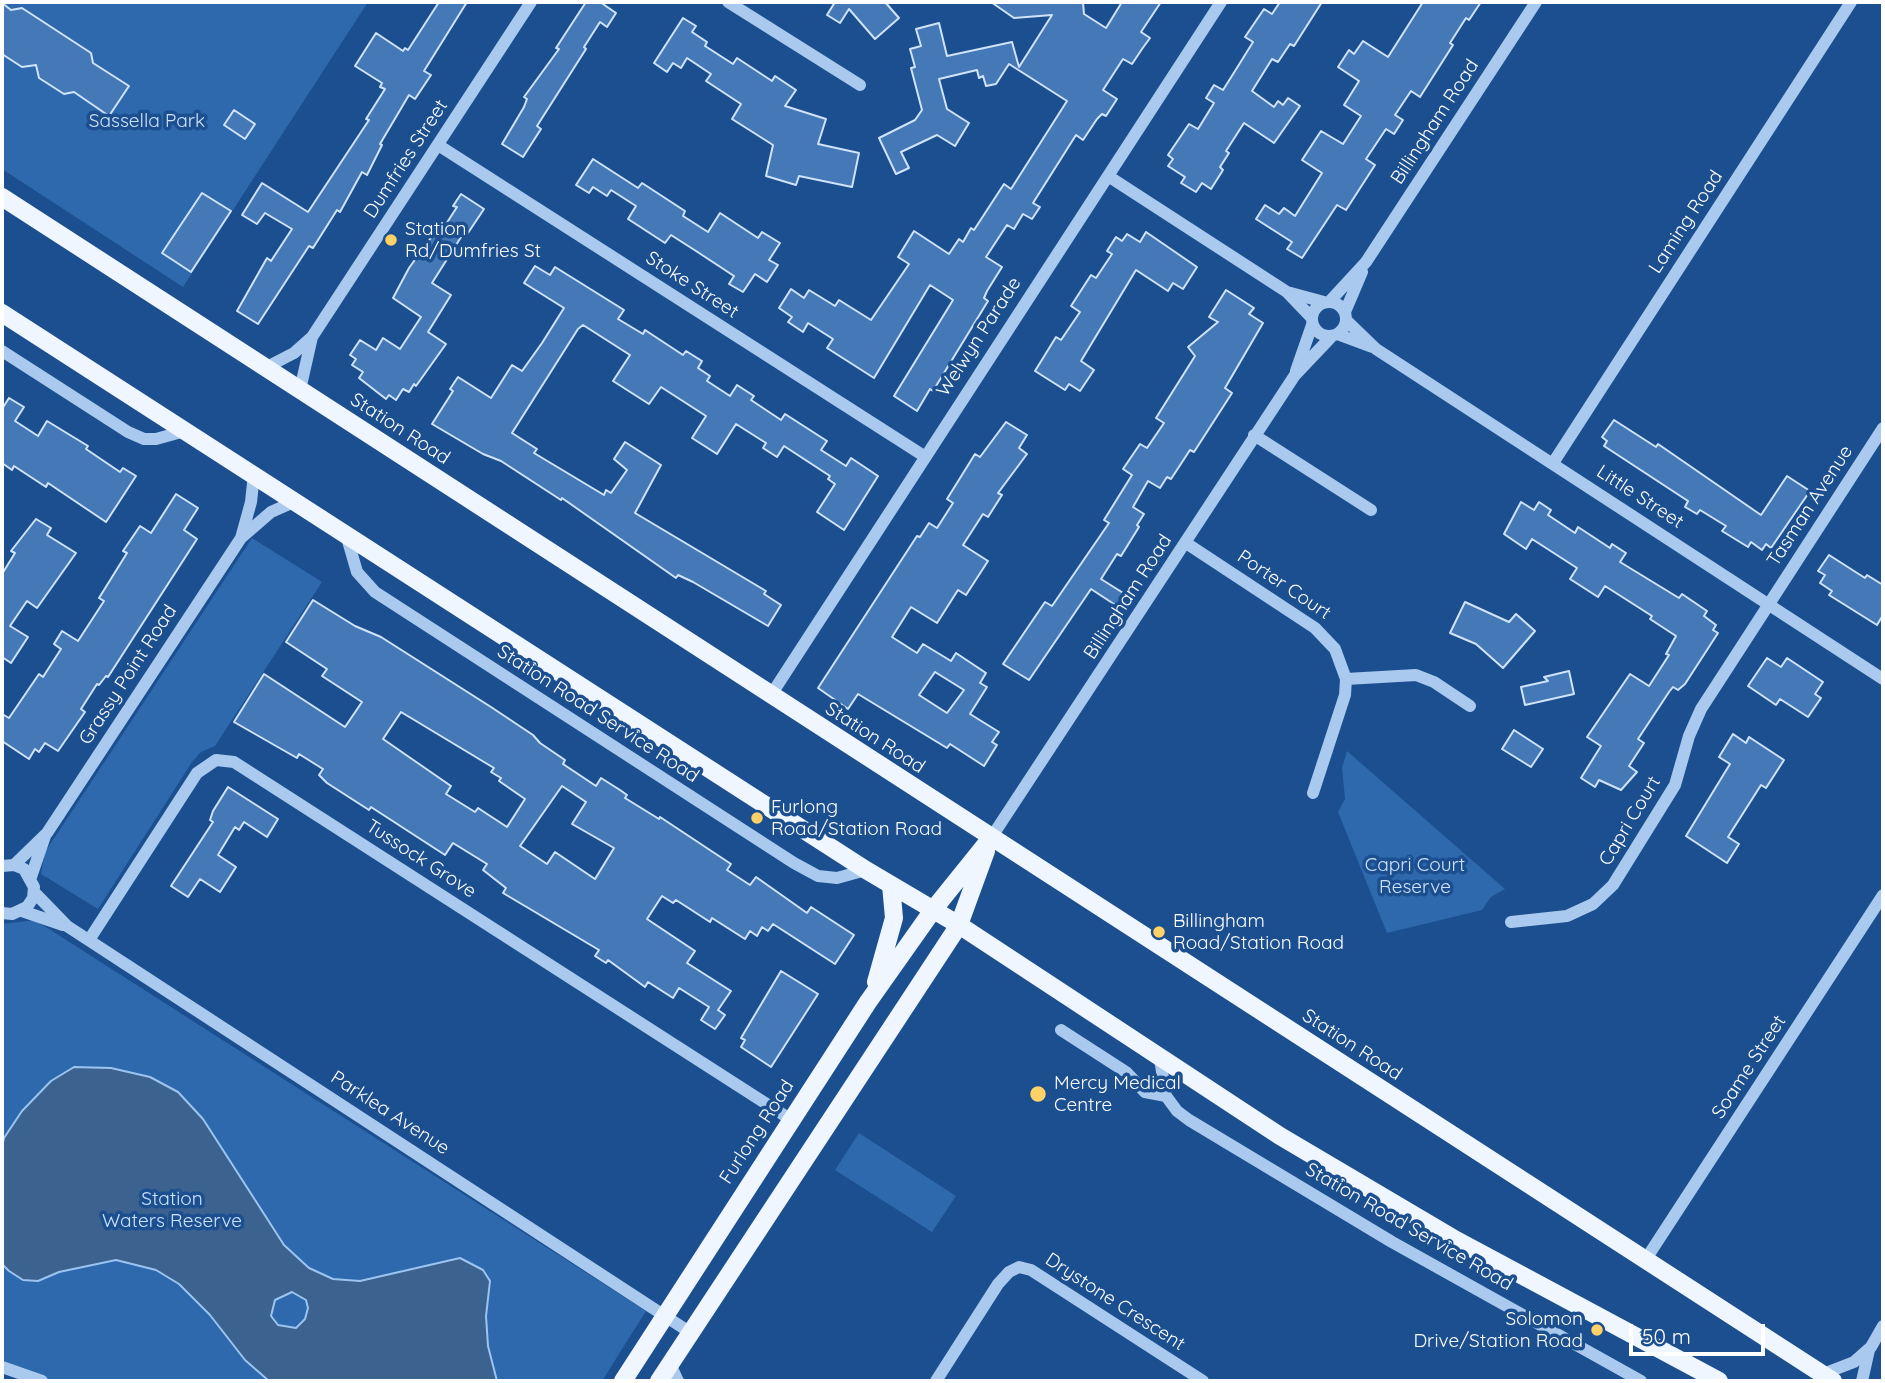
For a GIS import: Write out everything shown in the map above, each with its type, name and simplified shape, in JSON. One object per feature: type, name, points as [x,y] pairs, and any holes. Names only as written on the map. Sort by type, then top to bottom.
[{"type":"main road","name":"Station Road","points":[[2,197],[1828,1378]]},
{"type":"main road","points":[[2,313],[866,870],[959,925],[1160,1059],[1361,1185],[1719,1381]]},
{"type":"main road","points":[[659,1381],[959,925],[991,838]]},
{"type":"main road","name":"Furlong Road","points":[[623,1381],[868,1002],[933,910],[991,838]]},
{"type":"main road","points":[[868,1002],[881,970],[894,918],[891,885]]},
{"type":"street","name":"Dumfries Street","points":[[265,368],[294,353],[312,337],[531,2]]},
{"type":"street","points":[[728,2],[860,85]]},
{"type":"street","name":"Welwyn Parade","points":[[771,695],[1221,2]]},
{"type":"street","name":"Billingham Road","points":[[1327,301],[1366,262],[1536,2]]},
{"type":"street","name":"Laming Road","points":[[1553,463],[1851,2]]},
{"type":"street","name":"Stoke Street","points":[[438,145],[924,456]]},
{"type":"street","points":[[1108,176],[1287,292],[1312,321],[1318,333],[1334,335],[1346,316],[1338,303],[1287,292]]},
{"type":"street","name":"Billingham Road","points":[[1346,316],[1366,262]]},
{"type":"street","points":[[1312,321],[1315,308],[1327,301]]},
{"type":"street","name":"Little Street","points":[[1346,316],[1376,348],[1883,679]]},
{"type":"street","name":"Billingham Road","points":[[1294,375],[1312,321]]},
{"type":"street","name":"Billingham Road","points":[[991,838],[1294,375],[1334,335]]},
{"type":"street","name":"Little Street","points":[[1334,335],[1376,348]]},
{"type":"street","name":"Dumfries Street","points":[[300,390],[312,337]]},
{"type":"street","points":[[2,351],[128,432],[144,439],[156,439],[185,431]]},
{"type":"street","name":"Tasman Avenue","points":[[1769,604],[1883,428]]},
{"type":"street","points":[[1254,435],[1371,510]]},
{"type":"street","name":"Grassy Point Road","points":[[241,538],[251,502],[254,474]]},
{"type":"street","name":"Grassy Point Road","points":[[31,877],[47,833],[241,538],[271,512],[296,501]]},
{"type":"street","name":"Station Road Service Road","points":[[345,532],[357,572],[367,586],[456,645],[794,863],[818,876],[837,878],[866,870]]},
{"type":"street","name":"Porter Court","points":[[1186,543],[1315,628],[1335,649],[1346,679]]},
{"type":"street","name":"Capri Court","points":[[1511,922],[1567,916],[1594,904],[1613,885],[1675,785],[1694,723],[1769,604]]},
{"type":"street","points":[[1312,793],[1345,695],[1346,679],[1416,675],[1434,682],[1470,706]]},
{"type":"street","name":"Tussock Grove","points":[[89,940],[197,773],[206,764],[216,760],[234,762],[790,1119]]},
{"type":"street","name":"Grassy Point Road","points":[[8,866],[47,833]]},
{"type":"street","points":[[4,915],[22,911],[31,903],[34,892],[31,877],[24,869],[8,866]]},
{"type":"street","name":"Parklea Avenue","points":[[34,892],[67,926],[691,1333]]},
{"type":"street","name":"Soame Street","points":[[1646,1259],[1883,895]]},
{"type":"street","name":"Parklea Avenue","points":[[22,911],[67,926]]},
{"type":"street","name":"Station Road Service Road","points":[[1061,1030],[1126,1072],[1145,1092],[1166,1096],[1177,1111],[1189,1120],[1321,1201],[1641,1381]]},
{"type":"street","points":[[1160,1059],[1166,1096]]},
{"type":"street","name":"Drystone Crescent","points":[[936,1381],[1004,1276],[1014,1269],[1024,1267],[1203,1381]]},
{"type":"street","points":[[1862,1381],[1871,1347],[1883,1326]]},
{"type":"street","points":[[1828,1378],[1846,1368],[1871,1347]]},
{"type":"street","points":[[670,1364],[678,1381]]},
{"type":"street","points":[[2,1367],[42,1381]]},
{"type":"green space","name":"Sassella Park","points":[[2,2],[368,2],[183,287],[2,169]]},
{"type":"green space","points":[[252,538],[322,582],[215,746],[201,752],[192,762],[98,909],[41,874],[45,852]]},
{"type":"green space","name":"Capri Court Reserve","points":[[1347,751],[1505,889],[1491,897],[1482,910],[1387,933],[1338,812],[1345,799],[1342,768]]},
{"type":"green space","name":"Station Waters Reserve","points":[[35,920],[646,1311],[602,1381],[33,1381],[2,1371],[2,924]]},
{"type":"green space","points":[[859,1133],[956,1196],[932,1232],[835,1170]]},
{"type":"shaded area","points":[[74,1067],[111,1068],[150,1077],[178,1092],[203,1119],[284,1245],[309,1268],[333,1279],[360,1281],[460,1258],[483,1270],[490,1281],[486,1316],[488,1346],[497,1381],[269,1381],[245,1360],[210,1315],[179,1284],[156,1270],[116,1260],[59,1272],[38,1281],[23,1280],[9,1271],[2,1264],[2,1146],[4,1138],[22,1111],[51,1081]],"holes":[[[292,1292],[306,1300],[308,1308],[305,1319],[296,1328],[278,1325],[271,1316],[275,1300]]]},
{"type":"building","points":[[439,2],[467,2],[424,71],[431,75],[415,99],[409,95],[380,144],[382,145],[367,175],[362,172],[340,212],[337,210],[313,248],[309,246],[258,324],[237,311],[267,258],[271,261],[292,229],[265,213],[257,224],[242,215],[262,183],[308,212],[369,120],[366,119],[385,89],[380,87],[382,83],[355,66],[376,33],[403,51],[405,48],[408,50]]},
{"type":"building","points":[[586,2],[600,2],[616,13],[607,27],[600,22],[537,126],[541,129],[523,157],[502,144],[524,107],[527,99],[524,97],[559,49],[556,48]]},
{"type":"building","points":[[835,2],[885,2],[899,18],[875,39],[849,9],[840,23],[827,15]]},
{"type":"building","points":[[991,2],[1083,2],[1084,14],[1106,28],[1122,2],[1161,2],[1141,32],[1150,38],[1132,64],[1123,59],[1103,90],[1117,99],[1106,116],[1102,114],[1097,119],[1083,140],[1076,135],[1033,203],[1040,207],[1032,219],[1023,214],[1014,229],[1007,225],[986,257],[1002,267],[984,298],[988,301],[933,391],[930,389],[917,411],[894,396],[953,300],[930,285],[874,378],[827,348],[833,339],[808,323],[803,332],[788,322],[792,317],[779,308],[791,289],[804,298],[809,290],[835,306],[839,300],[871,320],[909,264],[898,257],[914,231],[949,254],[959,239],[963,242],[971,228],[974,230],[1004,184],[1011,189],[1067,101],[1009,64],[996,84],[986,86],[983,76],[979,78],[977,70],[939,79],[947,109],[969,123],[955,146],[937,135],[901,152],[909,168],[896,174],[879,138],[915,120],[922,110],[911,68],[915,67],[910,49],[921,46],[916,29],[939,23],[947,56],[1012,42],[1019,67],[1052,15],[1014,18]]},
{"type":"building","points":[[1280,2],[1322,2],[1294,46],[1290,44],[1278,62],[1272,59],[1252,91],[1274,107],[1278,101],[1283,105],[1288,98],[1300,106],[1274,143],[1244,123],[1226,151],[1229,153],[1220,167],[1223,170],[1211,189],[1202,183],[1196,192],[1181,183],[1185,177],[1168,166],[1173,159],[1168,155],[1189,124],[1198,129],[1214,103],[1206,98],[1214,85],[1223,90],[1253,42],[1245,37],[1264,9],[1272,14]]},
{"type":"building","points":[[1423,2],[1481,2],[1469,20],[1466,18],[1450,43],[1453,45],[1420,97],[1411,91],[1395,115],[1403,120],[1394,134],[1386,129],[1366,159],[1375,165],[1346,210],[1337,205],[1302,258],[1287,249],[1292,242],[1256,219],[1265,205],[1279,214],[1284,208],[1295,216],[1322,173],[1302,160],[1321,131],[1343,144],[1361,116],[1344,105],[1359,81],[1338,67],[1349,50],[1354,54],[1363,41],[1388,57]]},
{"type":"building","points":[[2,3],[11,10],[22,8],[91,53],[93,63],[129,86],[109,116],[74,92],[64,94],[39,78],[36,65],[22,67],[2,54]]},
{"type":"building","points":[[683,18],[696,26],[692,32],[707,42],[705,46],[733,64],[737,58],[772,81],[775,76],[796,90],[785,106],[826,119],[818,144],[859,153],[852,187],[799,176],[796,185],[766,176],[773,145],[732,119],[741,104],[706,81],[711,74],[687,58],[681,68],[673,63],[667,72],[654,63]]},
{"type":"building","points":[[234,110],[255,124],[245,139],[224,125]]},
{"type":"building","points":[[593,159],[638,188],[642,183],[685,211],[683,216],[708,232],[720,213],[758,238],[762,232],[780,243],[769,260],[778,265],[767,282],[755,274],[743,292],[729,284],[734,276],[696,251],[671,235],[665,243],[628,219],[636,206],[611,190],[607,196],[593,187],[589,193],[576,185]]},
{"type":"building","points":[[202,193],[231,211],[191,272],[162,253]]},
{"type":"building","points":[[461,194],[484,209],[466,236],[463,234],[432,283],[451,295],[428,332],[446,344],[416,386],[414,384],[409,392],[403,389],[396,400],[389,395],[386,399],[359,378],[363,372],[352,365],[356,359],[350,355],[360,340],[376,350],[383,338],[400,349],[421,317],[393,298],[409,268],[435,232],[439,235],[457,207],[453,206]]},
{"type":"building","points":[[1146,232],[1197,267],[1183,289],[1173,283],[1168,291],[1136,270],[1081,361],[1094,370],[1080,391],[1069,384],[1065,390],[1035,371],[1056,337],[1061,340],[1080,312],[1071,306],[1091,275],[1096,278],[1112,254],[1107,251],[1116,237],[1122,241],[1127,234],[1140,242]]},
{"type":"building","points":[[535,266],[550,275],[555,267],[624,310],[618,319],[643,334],[645,330],[683,355],[686,351],[702,361],[698,368],[710,376],[707,381],[730,396],[737,385],[754,396],[751,400],[781,420],[785,414],[827,441],[821,450],[846,466],[851,458],[878,476],[844,530],[817,512],[835,484],[828,479],[830,476],[784,446],[777,457],[763,448],[766,443],[736,424],[717,454],[692,438],[706,416],[661,387],[649,404],[613,381],[630,355],[583,325],[578,329],[512,433],[537,449],[534,453],[604,495],[606,490],[611,493],[627,470],[614,459],[625,442],[661,465],[635,513],[766,591],[764,594],[781,605],[768,626],[693,582],[678,575],[676,578],[562,498],[561,500],[501,461],[483,454],[432,424],[453,391],[450,389],[458,377],[491,398],[512,365],[522,371],[542,343],[564,308],[524,283]]},
{"type":"building","points":[[1226,290],[1254,308],[1249,314],[1263,323],[1225,388],[1232,393],[1194,452],[1190,450],[1171,479],[1167,477],[1160,488],[1148,481],[1133,507],[1144,514],[1137,525],[1139,527],[1121,556],[1117,554],[1101,579],[1128,596],[1120,608],[1091,589],[1029,680],[1003,664],[1045,602],[1052,606],[1109,523],[1104,520],[1132,475],[1123,469],[1140,444],[1147,448],[1164,423],[1156,418],[1195,356],[1188,347],[1218,322],[1209,317]]},
{"type":"building","points":[[9,398],[24,407],[15,421],[38,436],[47,421],[88,446],[86,449],[120,472],[123,468],[136,476],[106,522],[48,483],[46,487],[14,466],[12,470],[2,463],[2,409]]},
{"type":"building","points":[[1614,420],[1656,447],[1658,444],[1761,515],[1787,476],[1810,491],[1771,548],[1766,544],[1762,550],[1751,542],[1748,547],[1722,531],[1726,526],[1700,510],[1697,514],[1685,507],[1688,501],[1604,446],[1607,441],[1602,437]]},
{"type":"building","points":[[1006,422],[1027,435],[1019,448],[1027,454],[998,493],[1002,495],[988,517],[983,514],[963,545],[988,561],[966,595],[958,590],[937,623],[911,607],[892,637],[917,653],[923,644],[951,661],[956,653],[986,673],[980,683],[987,687],[970,714],[999,732],[992,742],[997,745],[984,766],[950,744],[947,748],[858,694],[848,709],[818,688],[917,536],[920,537],[929,523],[937,528],[953,503],[947,499],[975,454],[980,457]],"holes":[[[935,672],[964,690],[947,713],[919,695]]]},
{"type":"building","points":[[176,494],[198,508],[184,530],[197,539],[108,677],[97,684],[81,709],[85,712],[58,751],[45,743],[39,752],[35,749],[29,759],[2,741],[2,714],[9,718],[39,674],[43,677],[61,649],[54,644],[62,631],[78,641],[104,601],[99,598],[127,553],[123,551],[140,526],[151,533]]},
{"type":"building","points":[[1521,502],[1534,510],[1539,502],[1551,510],[1548,515],[1575,533],[1578,527],[1610,548],[1612,544],[1626,553],[1620,562],[1679,598],[1682,594],[1707,611],[1704,616],[1716,625],[1713,630],[1718,633],[1685,684],[1678,690],[1673,687],[1638,739],[1644,743],[1629,766],[1637,772],[1621,790],[1599,780],[1595,787],[1581,778],[1601,746],[1587,737],[1630,674],[1649,686],[1669,655],[1666,654],[1676,636],[1650,619],[1652,616],[1605,586],[1598,597],[1570,579],[1577,568],[1532,539],[1526,549],[1504,534]]},
{"type":"building","points":[[36,519],[51,528],[47,535],[76,553],[37,608],[27,601],[10,626],[28,637],[11,663],[2,657],[2,574],[15,553],[11,551]]},
{"type":"building","points":[[1829,555],[1865,578],[1867,575],[1883,585],[1883,615],[1877,625],[1829,595],[1832,591],[1820,583],[1825,575],[1818,571]]},
{"type":"building","points":[[313,600],[355,626],[381,637],[491,707],[533,735],[565,760],[563,764],[596,786],[601,778],[620,790],[627,795],[625,798],[659,819],[660,817],[731,864],[727,870],[750,885],[756,877],[807,913],[811,907],[854,935],[835,964],[773,924],[768,931],[762,927],[757,936],[750,931],[745,939],[712,918],[710,922],[676,900],[673,903],[662,896],[647,919],[695,951],[687,963],[731,991],[718,1010],[725,1015],[715,1029],[701,1020],[709,1007],[679,988],[673,998],[648,982],[645,987],[608,960],[606,963],[595,956],[599,950],[503,893],[506,888],[483,870],[487,864],[453,843],[445,855],[371,807],[369,810],[327,783],[319,775],[323,769],[299,754],[297,758],[234,722],[264,674],[345,727],[362,702],[322,676],[327,669],[286,642]],"holes":[[[401,712],[494,768],[491,772],[501,778],[499,781],[525,799],[507,827],[478,808],[475,812],[446,794],[451,786],[383,739]],[[562,786],[586,802],[572,824],[614,848],[595,879],[555,852],[547,864],[520,846]]]},
{"type":"building","points":[[1465,602],[1509,622],[1516,614],[1535,631],[1503,668],[1476,644],[1450,633]]},
{"type":"building","points":[[1767,658],[1781,667],[1787,658],[1823,682],[1815,694],[1821,698],[1808,717],[1780,699],[1776,705],[1748,686]]},
{"type":"building","points":[[1569,671],[1574,694],[1525,705],[1521,687],[1548,681],[1544,677]]},
{"type":"building","points":[[1514,730],[1543,749],[1531,767],[1502,749]]},
{"type":"building","points":[[1733,734],[1746,743],[1749,737],[1784,760],[1766,788],[1761,785],[1728,837],[1739,844],[1727,863],[1686,836],[1730,764],[1719,757]]},
{"type":"building","points":[[228,787],[278,819],[267,837],[244,822],[239,830],[235,827],[218,855],[236,867],[220,892],[200,879],[188,897],[171,886],[213,822],[210,820],[213,811]]},
{"type":"building","points":[[781,971],[818,994],[771,1067],[741,1047],[745,1040],[741,1038]]},
{"type":"place","name":"Station Rd/Dumfries St","points":[[391,240]]},
{"type":"place","name":"Furlong Road/Station Road","points":[[757,818]]},
{"type":"place","name":"Billingham Road/Station Road","points":[[1159,932]]},
{"type":"place","name":"Mercy Medical Centre","points":[[1038,1094]]},
{"type":"place","name":"Solomon Drive/Station Road","points":[[1597,1330]]}]
